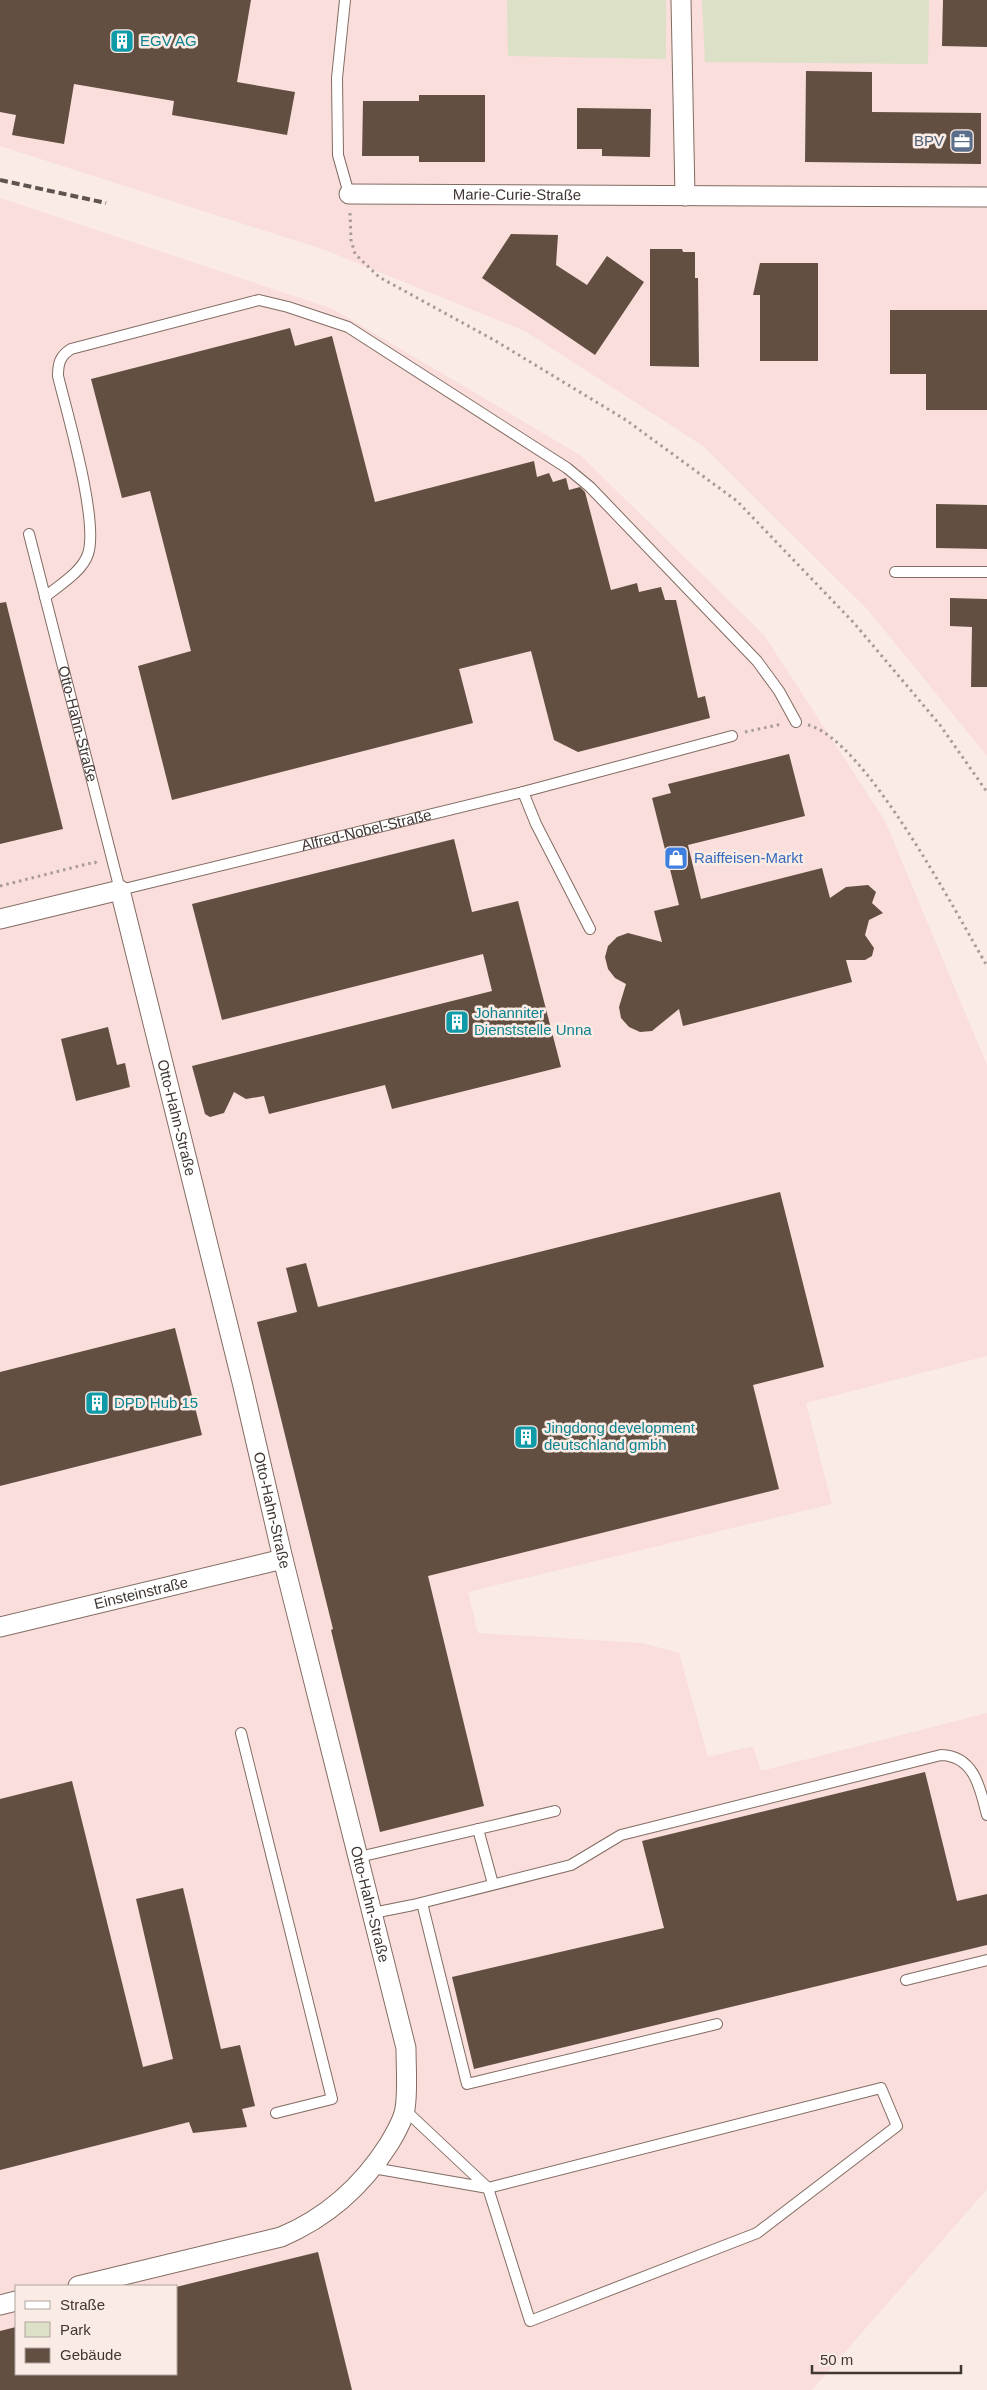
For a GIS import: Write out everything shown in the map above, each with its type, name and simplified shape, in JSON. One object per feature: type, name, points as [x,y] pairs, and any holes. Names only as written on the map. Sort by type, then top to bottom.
[{"type":"street","points":[[681,0],[686,196]]},
{"type":"street","name":"Marie-Curie-Straße","points":[[349,194],[987,197]]},
{"type":"street","name":"Alfred-Nobel-Straße","points":[[0,919],[120,890]]},
{"type":"street","name":"Otto-Hahn-Straße","points":[[82,2285],[280,2237],[304,2227],[331,2209],[374,2168],[395,2133],[404,2110],[406,2048],[283,1559],[242,1382],[120,890]]},
{"type":"street","name":"Einsteinstraße","points":[[0,1627],[283,1559]]},
{"type":"street","points":[[0,2305],[15,2301]]},
{"type":"lane","points":[[345,0],[337,78],[338,155],[349,194]]},
{"type":"lane","points":[[45,597],[80,568],[88,553],[88,506],[58,376],[58,365],[62,355],[72,349],[259,300],[288,307],[348,327],[568,468],[590,487],[758,661],[779,691],[796,722]]},
{"type":"lane","name":"Otto-Hahn-Straße","points":[[29,534],[120,890]]},
{"type":"lane","points":[[895,572],[987,572]]},
{"type":"lane","name":"Alfred-Nobel-Straße","points":[[120,890],[523,792],[732,736]]},
{"type":"lane","points":[[523,792],[536,824],[590,929]]},
{"type":"lane","points":[[241,1733],[332,2099],[276,2113]]},
{"type":"lane","points":[[373,1913],[422,1903],[571,1865],[622,1835],[941,1755],[952,1755],[963,1759],[971,1768],[987,1815]]},
{"type":"lane","points":[[359,1857],[555,1811]]},
{"type":"lane","points":[[478,1829],[492,1884]]},
{"type":"lane","points":[[422,1903],[467,2084],[717,2024]]},
{"type":"lane","points":[[906,1980],[987,1960]]},
{"type":"lane","points":[[374,2168],[488,2188],[881,2088],[897,2126],[757,2233],[530,2321],[488,2188],[404,2110]]},
{"type":"path","points":[[349,194],[351,240],[355,254],[379,277],[494,340],[626,420],[737,501],[854,623],[940,726],[987,792]]},
{"type":"path","points":[[732,736],[765,726],[796,722],[817,728],[839,743],[858,763],[912,837],[987,966]]},
{"type":"path","points":[[0,886],[95,862],[120,890]]},
{"type":"shaded area","points":[[0,0],[987,0],[987,756],[868,610],[703,446],[525,331],[325,250],[0,146]]},
{"type":"shaded area","points":[[0,198],[333,309],[580,455],[764,635],[885,821],[987,1065],[987,1356],[806,1403],[832,1504],[468,1592],[478,1633],[642,1643],[679,1653],[708,1757],[753,1746],[761,1771],[987,1713],[987,2189],[812,2390],[0,2390]]},
{"type":"green space","points":[[507,0],[666,0],[666,59],[508,56]]},
{"type":"green space","points":[[702,0],[929,0],[928,64],[705,62]]},
{"type":"building","name":"EGV AG","points":[[0,0],[251,0],[237,82],[295,92],[287,135],[172,115],[174,101],[74,84],[64,144],[12,135],[16,115],[0,112]]},
{"type":"building","points":[[943,0],[987,0],[987,47],[942,46]]},
{"type":"building","points":[[806,71],[872,72],[872,112],[981,113],[981,164],[805,162]]},
{"type":"building","points":[[419,95],[485,95],[485,162],[419,162],[419,156],[362,156],[363,101],[419,101]]},
{"type":"building","points":[[577,108],[651,109],[650,157],[602,156],[602,149],[577,149]]},
{"type":"building","points":[[511,234],[558,235],[556,265],[587,285],[607,256],[644,282],[595,355],[482,278]]},
{"type":"building","points":[[650,249],[682,249],[683,252],[695,252],[695,278],[698,278],[699,367],[650,366]]},
{"type":"building","points":[[760,263],[818,263],[818,361],[760,361],[760,295],[753,295]]},
{"type":"building","points":[[890,310],[987,310],[987,410],[926,410],[926,374],[890,374]]},
{"type":"building","points":[[290,328],[295,346],[332,336],[375,502],[534,461],[537,477],[549,473],[553,482],[566,478],[569,490],[580,487],[585,492],[611,590],[637,583],[639,592],[661,587],[665,600],[676,600],[698,698],[705,696],[710,718],[578,752],[554,740],[531,651],[459,669],[473,723],[172,800],[138,666],[191,651],[150,491],[122,498],[91,379]]},
{"type":"building","points":[[936,504],[987,505],[987,549],[936,548]]},
{"type":"building","points":[[950,598],[987,599],[987,687],[971,687],[972,627],[950,626]]},
{"type":"building","points":[[6,602],[63,829],[0,844],[0,603]]},
{"type":"building","points":[[789,754],[805,816],[688,845],[701,899],[822,868],[830,898],[846,887],[868,885],[876,892],[872,903],[883,913],[869,920],[865,935],[874,948],[872,956],[865,960],[846,960],[852,982],[683,1026],[679,1009],[652,1031],[640,1032],[629,1027],[621,1018],[619,1007],[626,984],[615,978],[608,969],[605,957],[608,946],[617,937],[628,933],[662,942],[654,911],[679,905],[652,798],[671,793],[668,784]]},
{"type":"building","points":[[454,839],[472,912],[518,901],[561,1067],[392,1109],[385,1085],[269,1114],[264,1096],[246,1099],[234,1092],[224,1113],[210,1117],[205,1114],[192,1066],[492,991],[483,954],[222,1020],[192,904]]},
{"type":"building","points":[[108,1027],[117,1065],[125,1063],[130,1087],[76,1101],[61,1039]]},
{"type":"building","name":"Jingdong development deutschland gmbh","points":[[780,1192],[824,1367],[753,1385],[779,1489],[428,1576],[484,1806],[380,1832],[331,1630],[333,1629],[257,1322],[297,1312],[286,1268],[306,1263],[318,1307]]},
{"type":"building","name":"DPD Hub 15","points":[[175,1328],[202,1435],[0,1486],[0,1372]]},
{"type":"building","points":[[925,1772],[957,1901],[987,1894],[987,1945],[474,2069],[452,1977],[664,1928],[642,1841]]},
{"type":"building","points":[[72,1781],[143,2067],[173,2059],[136,1899],[183,1888],[221,2049],[240,2045],[255,2106],[242,2109],[247,2127],[193,2133],[189,2122],[0,2170],[0,1799]]},
{"type":"building","points":[[318,2252],[352,2390],[0,2390],[0,2331],[15,2327],[15,2375],[178,2375],[178,2287]]},
{"type":"railway","points":[[0,180],[106,203]]},
{"type":"place","name":"EGV AG","points":[[122,41]]},
{"type":"place","name":"BPV","points":[[962,141]]},
{"type":"place","name":"Raiffeisen-Markt","points":[[676,858]]},
{"type":"place","name":"Johanniter Dienststelle Unna","points":[[457,1022]]},
{"type":"place","name":"DPD Hub 15","points":[[97,1403]]},
{"type":"place","name":"Jingdong development deutschland gmbh","points":[[526,1437]]}]
